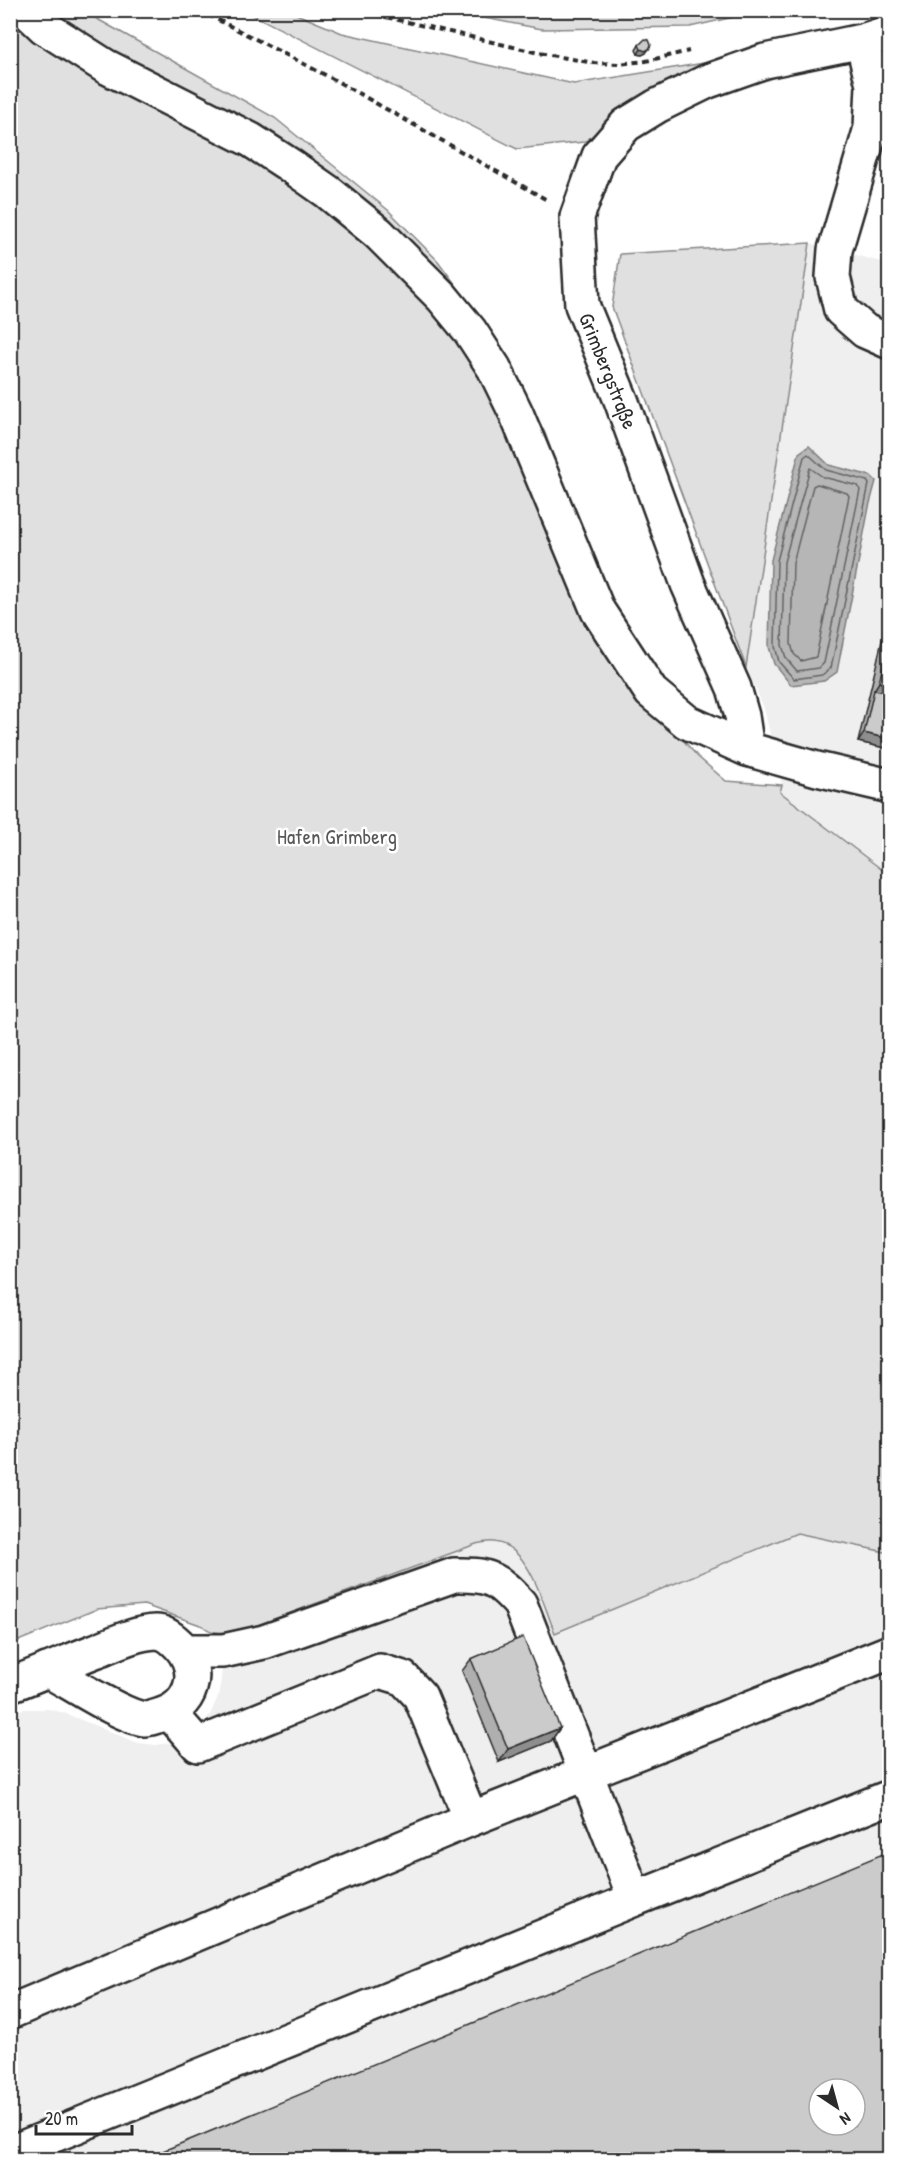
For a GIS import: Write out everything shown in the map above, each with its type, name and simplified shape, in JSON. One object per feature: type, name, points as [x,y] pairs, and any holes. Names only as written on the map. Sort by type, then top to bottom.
[{"type":"street","points":[[26,10],[59,37],[105,66],[251,140],[291,166],[328,192],[378,233],[442,297],[470,331],[494,368],[516,413],[598,612],[651,692],[687,722],[747,749],[817,769],[890,786]]},
{"type":"street","points":[[876,36],[872,128],[835,250],[833,277],[841,310],[866,331],[890,342]]},
{"type":"street","name":"Grimbergstraße","points":[[747,749],[742,716],[734,688],[688,584],[624,410],[582,305],[577,217],[599,156],[626,125],[657,106],[708,81],[765,61],[876,36]]},
{"type":"street","points":[[184,1651],[223,1651],[264,1642],[454,1575],[481,1574],[505,1586],[520,1604],[543,1668],[587,1772],[635,1899]]},
{"type":"street","points":[[10,1686],[47,1670],[139,1634],[159,1632],[172,1638],[184,1651],[192,1668],[192,1684],[184,1700],[170,1713],[147,1719],[129,1716],[47,1670]]},
{"type":"street","points":[[10,2012],[471,1819],[890,1652]]},
{"type":"street","points":[[170,1713],[198,1745],[380,1671],[403,1678],[420,1696],[471,1819]]},
{"type":"street","points":[[10,2153],[890,1797]]},
{"type":"path","points":[[199,10],[333,79],[577,217]]},
{"type":"path","points":[[356,10],[539,53],[594,63],[618,64],[645,61],[700,49]]},
{"type":"shaded area","points":[[810,243],[889,264],[889,875],[780,792],[782,785],[764,708],[746,667]]},
{"type":"shaded area","points":[[797,1533],[889,1553],[889,2159],[11,2159],[10,1712],[25,1709],[49,1709],[138,1743],[156,1745],[169,1743],[197,1729],[210,1715],[220,1692],[222,1666],[206,1630],[224,1633],[258,1625],[476,1544],[494,1542],[508,1547],[520,1555],[528,1568],[555,1633]]},
{"type":"green space","name":"Hafen Grimberg","points":[[81,10],[275,118],[388,210],[438,261],[499,343],[545,433],[575,517],[614,662],[698,757],[726,781],[782,785],[780,792],[889,875],[890,1553],[797,1533],[555,1633],[540,1593],[526,1565],[506,1546],[487,1542],[476,1544],[237,1631],[215,1632],[144,1605],[97,1609],[11,1644],[10,11]]},
{"type":"green space","points":[[245,11],[289,11],[342,33],[574,84],[723,60],[638,101],[584,142],[517,149]]},
{"type":"green space","points":[[448,11],[760,11],[690,27],[542,29]]},
{"type":"green space","points":[[810,243],[746,667],[612,307],[620,254]]},
{"type":"water","points":[[809,446],[829,465],[871,476],[876,481],[837,672],[824,681],[791,685],[774,664],[769,647],[771,560],[799,453]]},
{"type":"building","points":[[645,39],[649,40],[651,45],[645,51],[639,45]]},
{"type":"building","points":[[890,639],[890,685],[879,682]]},
{"type":"building","points":[[874,690],[890,693],[890,739],[864,733]]},
{"type":"building","points":[[523,1637],[560,1728],[508,1749],[471,1659]]},
{"type":"building","points":[[890,1851],[890,2160],[141,2160]]}]
